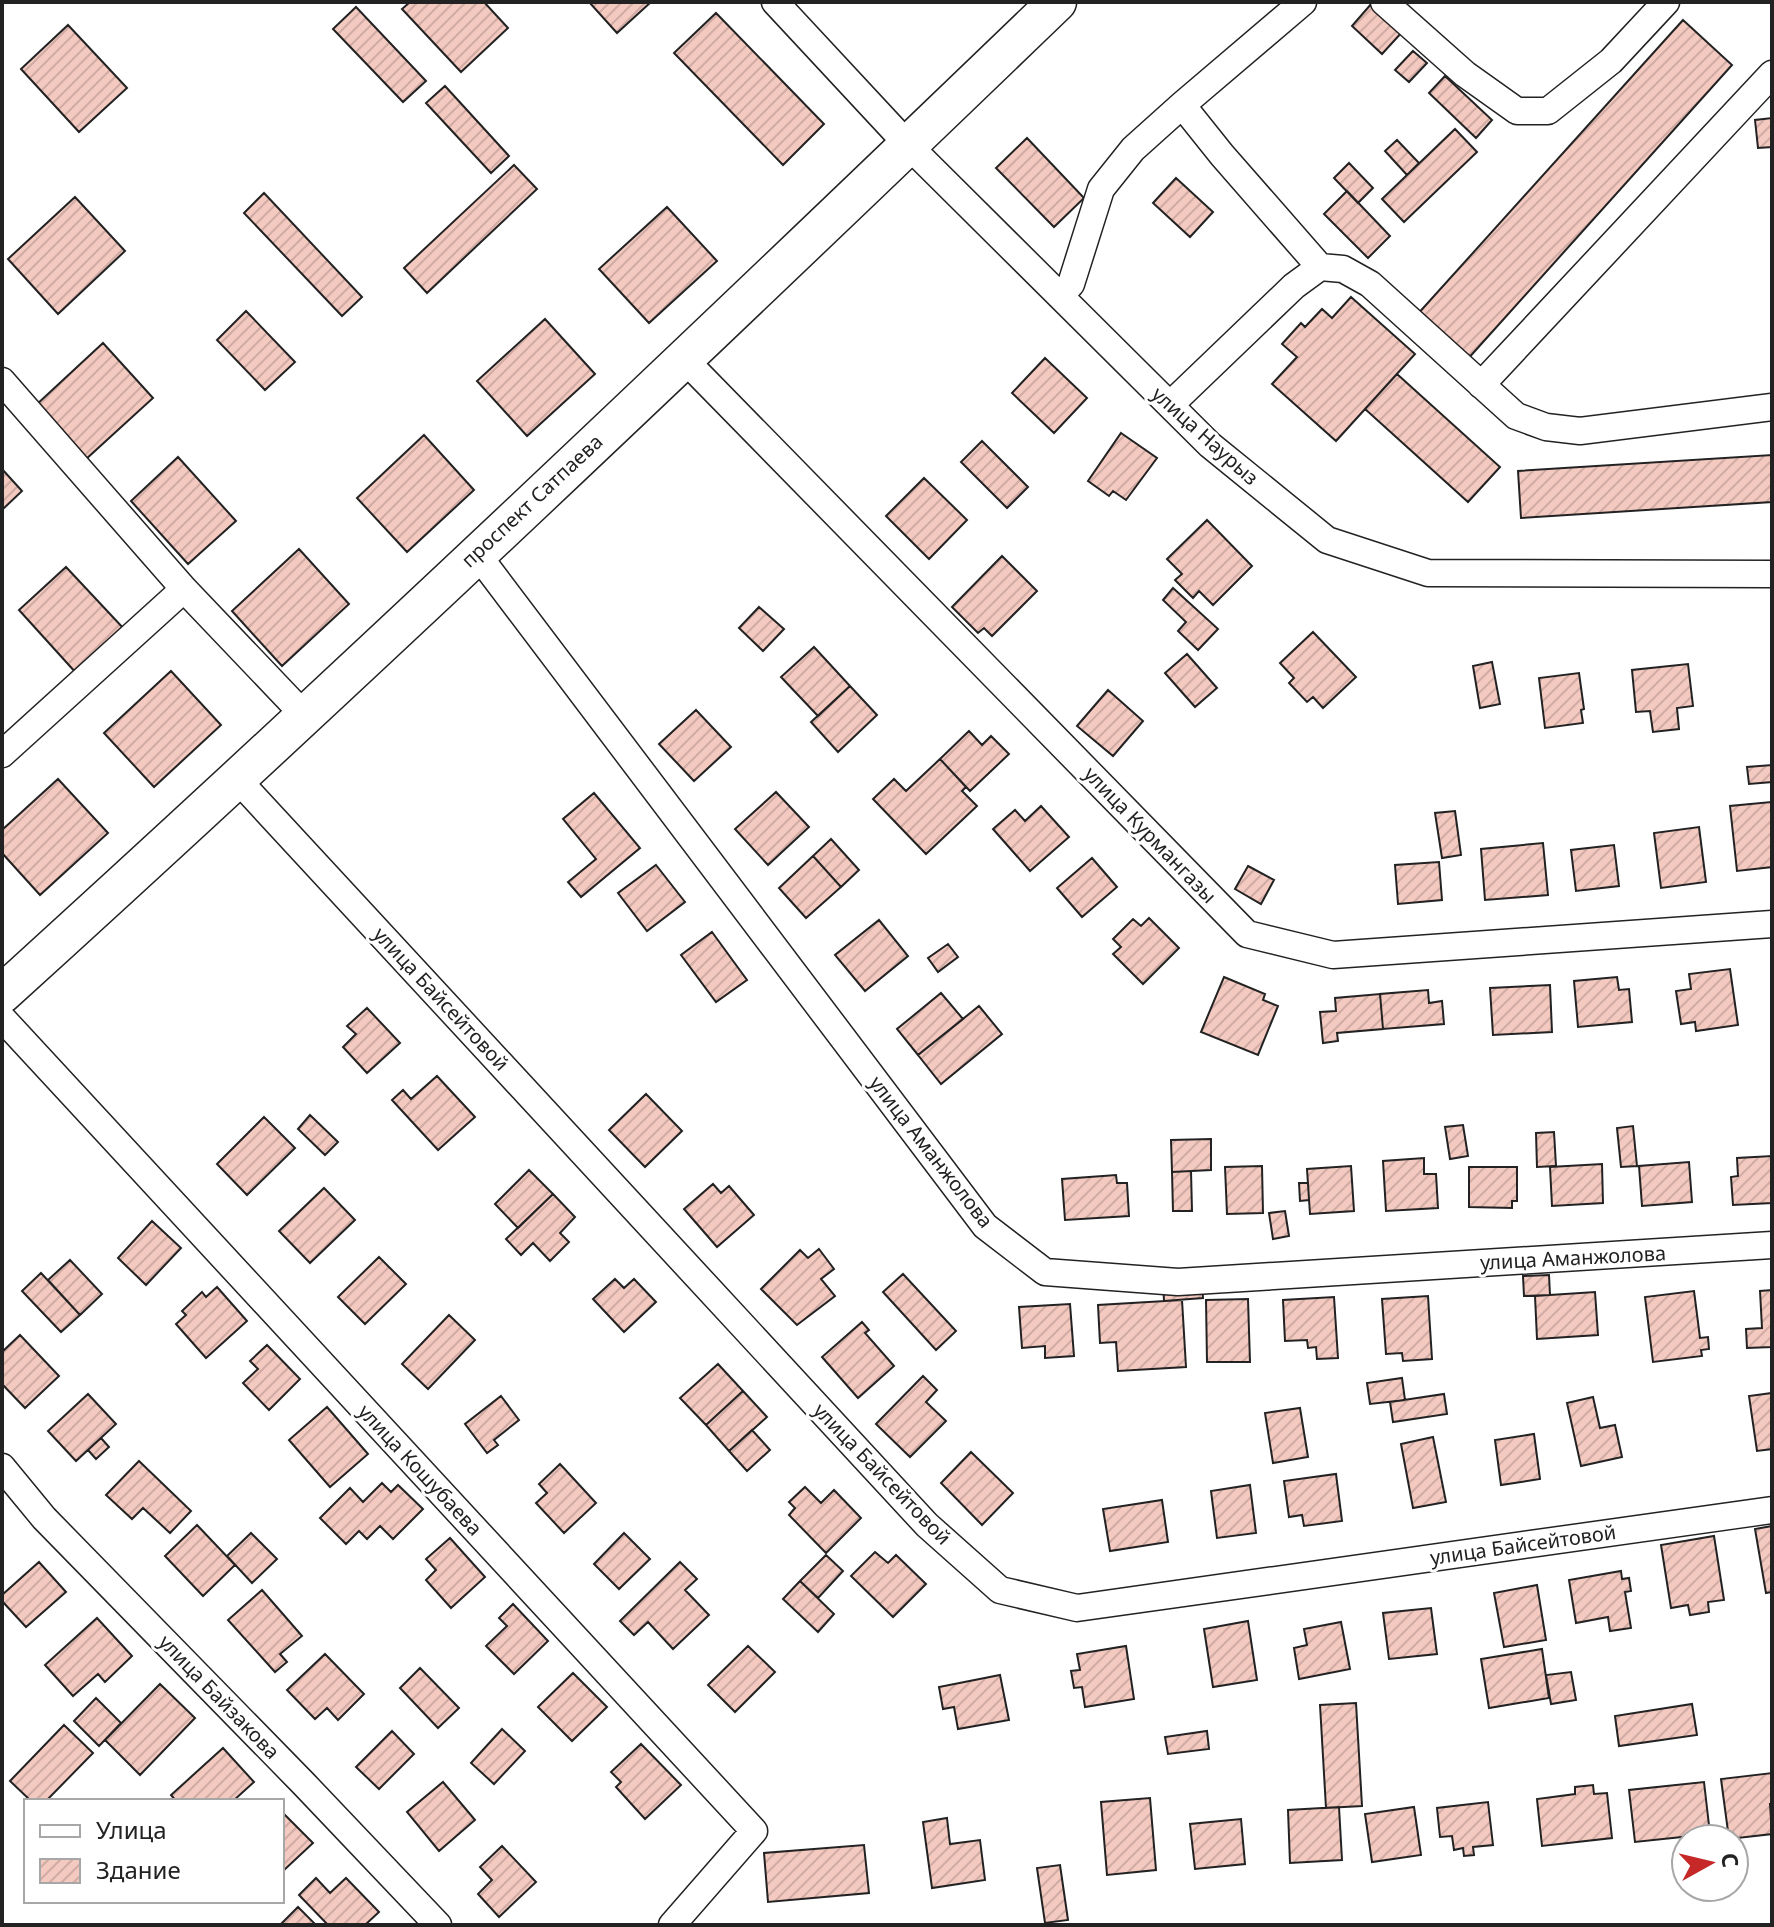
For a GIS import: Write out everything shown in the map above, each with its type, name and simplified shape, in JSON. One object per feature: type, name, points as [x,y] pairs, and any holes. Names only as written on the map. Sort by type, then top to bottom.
[{"type":"street","name":"улица Наурыз","points":[[775,2],[908,145],[1210,445],[1327,540],[1428,573],[1772,574]]},
{"type":"street","name":"проспект Сатпаева","points":[[2,994],[238,780],[1057,2]]},
{"type":"street","points":[[1060,296],[1071,284],[1101,189],[1133,149],[1303,2]]},
{"type":"street","points":[[1384,2],[1465,74],[1517,111],[1548,111],[1611,61],[1666,2]]},
{"type":"street","points":[[1481,385],[1772,74]]},
{"type":"street","points":[[1182,105],[1320,267]]},
{"type":"street","points":[[1170,405],[1294,286],[1320,267],[1343,269],[1370,284],[1516,416],[1546,427],[1580,431],[1772,407]]},
{"type":"street","name":"улица Курмангазы","points":[[683,358],[1247,934],[1333,955],[1772,924]]},
{"type":"street","points":[[2,381],[184,589],[305,716]]},
{"type":"street","name":"улица Аманжолова","points":[[477,554],[985,1226],[1045,1272],[1178,1282],[1772,1245]]},
{"type":"street","points":[[2,754],[184,589]]},
{"type":"street","name":"улица Байсейтовой","points":[[238,780],[927,1525],[1000,1590],[1077,1608],[1772,1510]]},
{"type":"street","name":"улица Кошубаева","points":[[2,1018],[754,1831],[672,1925]]},
{"type":"street","name":"улица Байзакова","points":[[2,1467],[44,1518],[438,1925]]},
{"type":"building","points":[[410,2],[484,2],[508,28],[461,72],[402,9]]},
{"type":"building","points":[[589,2],[651,2],[617,33]]},
{"type":"building","points":[[1372,3],[1403,31],[1382,54],[1352,26]]},
{"type":"building","points":[[356,7],[426,81],[403,102],[333,29]]},
{"type":"building","points":[[716,13],[824,124],[783,165],[674,53]]},
{"type":"building","points":[[1683,20],[1732,65],[1466,361],[1416,316]]},
{"type":"building","points":[[68,25],[127,88],[79,132],[21,69]]},
{"type":"building","points":[[1413,51],[1427,63],[1409,82],[1395,70]]},
{"type":"building","points":[[1445,76],[1492,120],[1476,138],[1429,93]]},
{"type":"building","points":[[445,86],[509,156],[491,173],[426,103]]},
{"type":"building","points":[[1772,118],[1772,147],[1758,148],[1755,120]]},
{"type":"building","points":[[1455,129],[1477,152],[1404,222],[1382,199]]},
{"type":"building","points":[[1027,138],[1084,198],[1054,227],[996,168]]},
{"type":"building","points":[[1397,140],[1419,163],[1407,175],[1385,151]]},
{"type":"building","points":[[1349,163],[1373,188],[1358,203],[1334,178]]},
{"type":"building","points":[[514,165],[537,189],[427,293],[404,268]]},
{"type":"building","points":[[1176,178],[1213,212],[1190,237],[1153,203]]},
{"type":"building","points":[[1347,191],[1390,236],[1368,258],[1324,214]]},
{"type":"building","points":[[264,193],[362,297],[342,316],[244,213]]},
{"type":"building","points":[[75,197],[125,251],[58,314],[8,259]]},
{"type":"building","points":[[667,207],[717,261],[649,323],[599,269]]},
{"type":"building","points":[[1351,297],[1415,354],[1336,441],[1272,384],[1297,357],[1282,344],[1301,323],[1305,327],[1322,309],[1332,318]]},
{"type":"building","points":[[246,311],[295,362],[265,390],[217,340]]},
{"type":"building","points":[[545,319],[595,374],[527,436],[477,381]]},
{"type":"building","points":[[103,343],[153,398],[85,460],[36,405]]},
{"type":"building","points":[[1045,358],[1087,398],[1054,433],[1012,393]]},
{"type":"building","points":[[1397,374],[1500,467],[1468,502],[1365,409]]},
{"type":"building","points":[[1121,433],[1157,458],[1126,500],[1113,491],[1109,496],[1088,481]]},
{"type":"building","points":[[424,435],[474,490],[407,552],[357,498]]},
{"type":"building","points":[[982,441],[1028,487],[1007,508],[961,462]]},
{"type":"building","points":[[1772,455],[1772,502],[1521,518],[1518,471]]},
{"type":"building","points":[[178,457],[236,521],[188,564],[131,501]]},
{"type":"building","points":[[2,469],[22,491],[2,510]]},
{"type":"building","points":[[924,478],[967,520],[929,559],[886,516]]},
{"type":"building","points":[[1207,520],[1252,566],[1213,605],[1199,591],[1193,598],[1175,580],[1182,574],[1167,559]]},
{"type":"building","points":[[299,549],[349,604],[282,666],[232,611]]},
{"type":"building","points":[[1002,556],[1037,591],[992,636],[984,628],[978,633],[952,607]]},
{"type":"building","points":[[66,567],[125,630],[77,674],[19,610]]},
{"type":"building","points":[[1173,588],[1218,629],[1198,650],[1178,631],[1186,622],[1163,600]]},
{"type":"building","points":[[759,607],[784,629],[763,651],[739,628]]},
{"type":"building","points":[[1313,632],[1356,677],[1323,708],[1313,697],[1307,702],[1289,683],[1294,678],[1280,663]]},
{"type":"building","points":[[814,647],[850,686],[818,716],[781,677]]},
{"type":"building","points":[[1187,654],[1217,688],[1195,707],[1165,673]]},
{"type":"building","points":[[1492,662],[1500,704],[1480,708],[1473,666]]},
{"type":"building","points":[[1688,664],[1693,706],[1677,708],[1679,729],[1653,732],[1650,711],[1636,712],[1632,670]]},
{"type":"building","points":[[171,671],[221,725],[154,787],[104,733]]},
{"type":"building","points":[[1579,673],[1583,723],[1545,728],[1539,678]]},
{"type":"building","points":[[850,686],[877,715],[838,752],[811,722]]},
{"type":"building","points":[[1108,690],[1143,721],[1113,756],[1077,726]]},
{"type":"building","points":[[696,710],[731,747],[694,781],[659,744]]},
{"type":"building","points":[[969,731],[982,745],[991,736],[1009,754],[970,791],[940,759]]},
{"type":"building","points":[[940,759],[966,787],[962,791],[977,806],[926,854],[873,799],[894,779],[906,791]]},
{"type":"building","points":[[1772,765],[1772,782],[1749,784],[1747,767]]},
{"type":"building","points":[[58,779],[108,833],[40,895],[2,853],[2,830]]},
{"type":"building","points":[[776,792],[809,827],[768,865],[735,829]]},
{"type":"building","points":[[594,793],[640,848],[581,897],[568,882],[596,859],[563,819]]},
{"type":"building","points":[[1771,802],[1772,867],[1737,871],[1730,806]]},
{"type":"building","points":[[1041,806],[1069,837],[1030,871],[993,829],[1015,810],[1025,821]]},
{"type":"building","points":[[1455,811],[1461,855],[1442,858],[1435,813]]},
{"type":"building","points":[[1699,827],[1706,882],[1661,888],[1654,833]]},
{"type":"building","points":[[831,839],[859,870],[841,887],[813,856]]},
{"type":"building","points":[[1543,843],[1548,895],[1485,900],[1481,849]]},
{"type":"building","points":[[1614,845],[1619,886],[1576,891],[1571,850]]},
{"type":"building","points":[[813,856],[841,887],[806,918],[779,888]]},
{"type":"building","points":[[1092,858],[1117,887],[1082,917],[1057,888]]},
{"type":"building","points":[[1439,862],[1442,900],[1398,904],[1395,865]]},
{"type":"building","points":[[656,865],[685,902],[647,931],[618,893]]},
{"type":"building","points":[[1248,866],[1274,880],[1261,904],[1235,889]]},
{"type":"building","points":[[1149,918],[1179,948],[1143,984],[1113,954],[1121,947],[1113,939],[1133,919],[1141,926]]},
{"type":"building","points":[[879,920],[908,956],[865,991],[835,955]]},
{"type":"building","points":[[712,932],[747,980],[716,1002],[681,955]]},
{"type":"building","points":[[948,944],[958,957],[938,972],[928,958]]},
{"type":"building","points":[[1730,969],[1738,1025],[1696,1031],[1695,1022],[1681,1024],[1676,991],[1691,989],[1689,974]]},
{"type":"building","points":[[1224,977],[1265,994],[1263,1000],[1278,1006],[1258,1055],[1201,1032]]},
{"type":"building","points":[[1617,977],[1619,990],[1629,989],[1632,1022],[1578,1027],[1574,981]]},
{"type":"building","points":[[1550,985],[1552,1032],[1493,1035],[1490,988]]},
{"type":"building","points":[[1428,990],[1429,1003],[1442,1001],[1444,1024],[1383,1029],[1380,994]]},
{"type":"building","points":[[941,993],[963,1019],[918,1055],[897,1029]]},
{"type":"building","points":[[1380,994],[1383,1029],[1337,1033],[1338,1041],[1323,1043],[1320,1012],[1336,1011],[1335,998]]},
{"type":"building","points":[[979,1006],[1002,1034],[941,1084],[918,1055]]},
{"type":"building","points":[[367,1008],[400,1043],[367,1073],[343,1047],[356,1034],[347,1026]]},
{"type":"building","points":[[437,1076],[475,1117],[438,1150],[392,1100],[403,1090],[411,1099]]},
{"type":"building","points":[[646,1094],[682,1131],[645,1167],[609,1130]]},
{"type":"building","points":[[310,1115],[338,1142],[325,1155],[298,1129]]},
{"type":"building","points":[[264,1117],[295,1148],[247,1195],[217,1164]]},
{"type":"building","points":[[1463,1125],[1468,1156],[1450,1159],[1445,1127]]},
{"type":"building","points":[[1633,1126],[1637,1166],[1621,1167],[1617,1128]]},
{"type":"building","points":[[1554,1132],[1556,1166],[1537,1167],[1536,1133]]},
{"type":"building","points":[[1211,1139],[1211,1170],[1172,1172],[1171,1140]]},
{"type":"building","points":[[1772,1156],[1772,1203],[1733,1205],[1731,1177],[1738,1176],[1737,1158]]},
{"type":"building","points":[[1424,1158],[1424,1174],[1436,1174],[1438,1208],[1386,1211],[1383,1161]]},
{"type":"building","points":[[1689,1162],[1692,1202],[1642,1206],[1639,1166]]},
{"type":"building","points":[[1602,1164],[1603,1203],[1552,1206],[1550,1167]]},
{"type":"building","points":[[1262,1166],[1263,1213],[1227,1214],[1225,1167]]},
{"type":"building","points":[[1351,1166],[1354,1211],[1310,1214],[1307,1169]]},
{"type":"building","points":[[1469,1167],[1517,1167],[1517,1201],[1512,1201],[1512,1208],[1469,1207]]},
{"type":"building","points":[[529,1170],[553,1194],[518,1228],[495,1204]]},
{"type":"building","points":[[1191,1171],[1192,1211],[1173,1211],[1172,1172]]},
{"type":"building","points":[[1116,1175],[1117,1183],[1127,1183],[1129,1216],[1065,1220],[1062,1179]]},
{"type":"building","points":[[1299,1183],[1308,1183],[1309,1200],[1300,1201]]},
{"type":"building","points":[[713,1184],[721,1193],[729,1186],[754,1215],[717,1247],[684,1209]]},
{"type":"building","points":[[324,1188],[355,1220],[310,1263],[279,1231]]},
{"type":"building","points":[[553,1194],[575,1217],[560,1233],[569,1242],[550,1261],[533,1243],[521,1255],[506,1239]]},
{"type":"building","points":[[1285,1211],[1289,1236],[1273,1239],[1269,1213]]},
{"type":"building","points":[[152,1221],[181,1248],[146,1285],[118,1258]]},
{"type":"building","points":[[819,1249],[834,1269],[821,1279],[835,1296],[797,1325],[761,1289],[800,1250],[808,1258]]},
{"type":"building","points":[[379,1257],[406,1284],[365,1324],[338,1297]]},
{"type":"building","points":[[70,1260],[102,1294],[80,1315],[48,1280]]},
{"type":"building","points":[[41,1273],[80,1315],[61,1332],[22,1291]]},
{"type":"building","points":[[903,1274],[956,1331],[936,1350],[883,1292]]},
{"type":"building","points":[[1549,1275],[1550,1295],[1524,1296],[1523,1276]]},
{"type":"building","points":[[615,1279],[624,1288],[634,1279],[656,1302],[624,1332],[593,1299]]},
{"type":"building","points":[[1202,1280],[1203,1298],[1164,1301],[1163,1283]]},
{"type":"building","points":[[217,1287],[247,1321],[206,1358],[176,1324],[186,1315],[182,1311],[202,1292],[206,1297]]},
{"type":"building","points":[[1772,1290],[1772,1347],[1747,1348],[1746,1329],[1762,1328],[1760,1291]]},
{"type":"building","points":[[1694,1291],[1700,1338],[1708,1337],[1709,1349],[1701,1350],[1702,1356],[1653,1362],[1645,1297]]},
{"type":"building","points":[[1595,1292],[1598,1335],[1537,1339],[1535,1296]]},
{"type":"building","points":[[1428,1296],[1432,1359],[1403,1361],[1402,1353],[1386,1354],[1382,1299]]},
{"type":"building","points":[[1334,1297],[1338,1358],[1317,1359],[1316,1347],[1308,1348],[1307,1340],[1285,1341],[1283,1300]]},
{"type":"building","points":[[1248,1299],[1250,1362],[1207,1362],[1206,1300]]},
{"type":"building","points":[[1182,1300],[1186,1367],[1118,1371],[1116,1342],[1100,1343],[1098,1305]]},
{"type":"building","points":[[1070,1304],[1074,1356],[1045,1358],[1045,1346],[1022,1348],[1019,1307]]},
{"type":"building","points":[[449,1315],[475,1340],[428,1389],[402,1364]]},
{"type":"building","points":[[862,1322],[869,1330],[865,1333],[894,1366],[858,1398],[822,1357]]},
{"type":"building","points":[[20,1335],[59,1376],[25,1408],[2,1384],[2,1352]]},
{"type":"building","points":[[267,1345],[300,1379],[269,1410],[243,1383],[258,1369],[250,1361]]},
{"type":"building","points":[[718,1364],[743,1391],[706,1425],[680,1398]]},
{"type":"building","points":[[923,1376],[937,1390],[926,1402],[946,1421],[910,1457],[876,1424]]},
{"type":"building","points":[[1402,1378],[1405,1400],[1370,1404],[1367,1383]]},
{"type":"building","points":[[743,1391],[767,1417],[729,1451],[706,1425]]},
{"type":"building","points":[[1772,1393],[1772,1449],[1757,1451],[1749,1396]]},
{"type":"building","points":[[88,1394],[116,1424],[76,1461],[48,1431]]},
{"type":"building","points":[[1444,1394],[1447,1414],[1393,1422],[1390,1402]]},
{"type":"building","points":[[501,1396],[519,1420],[494,1440],[498,1445],[487,1453],[465,1424]]},
{"type":"building","points":[[1593,1397],[1600,1428],[1615,1425],[1622,1457],[1581,1466],[1567,1403]]},
{"type":"building","points":[[327,1407],[368,1454],[330,1487],[289,1440]]},
{"type":"building","points":[[1300,1408],[1308,1457],[1273,1463],[1265,1413]]},
{"type":"building","points":[[752,1430],[770,1450],[747,1471],[729,1451]]},
{"type":"building","points":[[1534,1434],[1540,1479],[1501,1485],[1495,1440]]},
{"type":"building","points":[[1433,1437],[1446,1502],[1413,1508],[1401,1444]]},
{"type":"building","points":[[101,1438],[109,1447],[96,1459],[88,1450]]},
{"type":"building","points":[[971,1452],[1013,1493],[982,1525],[941,1483]]},
{"type":"building","points":[[139,1461],[191,1511],[170,1533],[143,1508],[132,1519],[106,1495]]},
{"type":"building","points":[[560,1464],[596,1503],[564,1533],[536,1503],[547,1493],[539,1484]]},
{"type":"building","points":[[1336,1474],[1342,1521],[1304,1526],[1302,1515],[1289,1517],[1284,1481]]},
{"type":"building","points":[[382,1483],[391,1492],[398,1485],[423,1509],[393,1539],[380,1526],[367,1539],[359,1531],[346,1544],[320,1518],[350,1488],[363,1502]]},
{"type":"building","points":[[1250,1485],[1256,1533],[1217,1538],[1211,1491]]},
{"type":"building","points":[[805,1487],[821,1503],[834,1490],[861,1518],[826,1553],[789,1515],[795,1508],[789,1502]]},
{"type":"building","points":[[1162,1500],[1168,1542],[1110,1551],[1103,1509]]},
{"type":"building","points":[[197,1525],[235,1565],[203,1596],[165,1556]]},
{"type":"building","points":[[1772,1526],[1772,1592],[1766,1593],[1755,1529]]},
{"type":"building","points":[[251,1533],[277,1559],[252,1583],[227,1556]]},
{"type":"building","points":[[624,1533],[650,1559],[619,1589],[594,1564]]},
{"type":"building","points":[[1714,1536],[1724,1600],[1708,1602],[1709,1612],[1690,1615],[1688,1605],[1671,1608],[1661,1545]]},
{"type":"building","points":[[450,1538],[485,1577],[451,1608],[426,1580],[436,1570],[426,1559]]},
{"type":"building","points":[[875,1552],[888,1563],[896,1555],[926,1584],[893,1617],[851,1576]]},
{"type":"building","points":[[826,1555],[843,1571],[818,1598],[800,1581]]},
{"type":"building","points":[[39,1562],[66,1592],[26,1627],[2,1601],[2,1595]]},
{"type":"building","points":[[680,1562],[697,1579],[685,1590],[709,1615],[673,1649],[648,1622],[634,1635],[620,1621]]},
{"type":"building","points":[[1621,1571],[1622,1579],[1629,1578],[1631,1591],[1625,1592],[1631,1628],[1610,1631],[1608,1617],[1576,1623],[1569,1580]]},
{"type":"building","points":[[800,1581],[834,1614],[818,1632],[783,1599]]},
{"type":"building","points":[[1537,1585],[1546,1640],[1504,1647],[1494,1593]]},
{"type":"building","points":[[262,1590],[302,1636],[280,1654],[287,1662],[275,1672],[228,1620]]},
{"type":"building","points":[[513,1604],[548,1641],[514,1674],[486,1646],[507,1626],[499,1618]]},
{"type":"building","points":[[1431,1608],[1437,1654],[1389,1659],[1383,1613]]},
{"type":"building","points":[[97,1618],[132,1656],[105,1682],[98,1674],[73,1696],[45,1665]]},
{"type":"building","points":[[1248,1621],[1257,1680],[1213,1687],[1204,1629]]},
{"type":"building","points":[[1341,1622],[1350,1669],[1299,1679],[1294,1648],[1307,1645],[1304,1629]]},
{"type":"building","points":[[748,1646],[775,1672],[735,1712],[708,1685]]},
{"type":"building","points":[[1126,1646],[1134,1699],[1085,1707],[1082,1687],[1074,1688],[1071,1671],[1080,1670],[1077,1654]]},
{"type":"building","points":[[1542,1649],[1549,1698],[1489,1708],[1481,1659]]},
{"type":"building","points":[[325,1654],[364,1694],[338,1720],[327,1708],[315,1719],[287,1690]]},
{"type":"building","points":[[420,1668],[459,1708],[438,1728],[400,1688]]},
{"type":"building","points":[[1571,1672],[1576,1700],[1551,1704],[1546,1675]]},
{"type":"building","points":[[573,1673],[607,1707],[572,1741],[538,1707]]},
{"type":"building","points":[[1000,1675],[1009,1720],[958,1729],[954,1707],[943,1709],[939,1687]]},
{"type":"building","points":[[160,1684],[195,1718],[140,1775],[105,1740]]},
{"type":"building","points":[[96,1698],[121,1723],[99,1746],[74,1721]]},
{"type":"building","points":[[1356,1703],[1362,1806],[1326,1808],[1320,1705]]},
{"type":"building","points":[[1692,1704],[1697,1735],[1619,1746],[1615,1716]]},
{"type":"building","points":[[64,1725],[93,1753],[48,1799],[29,1799],[10,1781]]},
{"type":"building","points":[[502,1729],[525,1751],[494,1784],[471,1763]]},
{"type":"building","points":[[392,1731],[414,1754],[379,1789],[356,1767]]},
{"type":"building","points":[[1207,1731],[1209,1749],[1168,1754],[1165,1737]]},
{"type":"building","points":[[641,1744],[681,1785],[645,1819],[616,1787],[621,1782],[611,1772]]},
{"type":"building","points":[[223,1748],[254,1782],[235,1799],[174,1799],[171,1795]]},
{"type":"building","points":[[1772,1773],[1772,1834],[1750,1837],[1750,1823],[1727,1823],[1721,1779]]},
{"type":"building","points":[[443,1782],[475,1820],[439,1851],[407,1812]]},
{"type":"building","points":[[1704,1782],[1709,1823],[1670,1823],[1670,1838],[1635,1842],[1629,1790]]},
{"type":"building","points":[[1593,1785],[1594,1794],[1607,1793],[1612,1838],[1542,1846],[1537,1799],[1575,1794],[1575,1787]]},
{"type":"building","points":[[1150,1798],[1156,1870],[1107,1875],[1101,1802]]},
{"type":"building","points":[[1488,1802],[1493,1845],[1473,1847],[1474,1855],[1464,1856],[1463,1848],[1454,1850],[1452,1836],[1440,1837],[1437,1808]]},
{"type":"building","points":[[1339,1807],[1342,1860],[1290,1863],[1288,1810]]},
{"type":"building","points":[[1414,1807],[1421,1855],[1372,1862],[1365,1814]]},
{"type":"building","points":[[284,1814],[313,1843],[284,1870]]},
{"type":"building","points":[[947,1818],[950,1844],[980,1840],[985,1880],[932,1888],[923,1822]]},
{"type":"building","points":[[1241,1819],[1245,1864],[1195,1869],[1190,1824]]},
{"type":"building","points":[[864,1845],[869,1893],[768,1902],[764,1853]]},
{"type":"building","points":[[502,1846],[536,1882],[499,1917],[478,1894],[492,1880],[480,1867]]},
{"type":"building","points":[[1060,1865],[1068,1920],[1045,1923],[1037,1868]]},
{"type":"building","points":[[316,1878],[330,1893],[346,1878],[379,1912],[365,1925],[328,1925],[299,1895]]},
{"type":"building","points":[[298,1907],[315,1924],[280,1925]]}]
